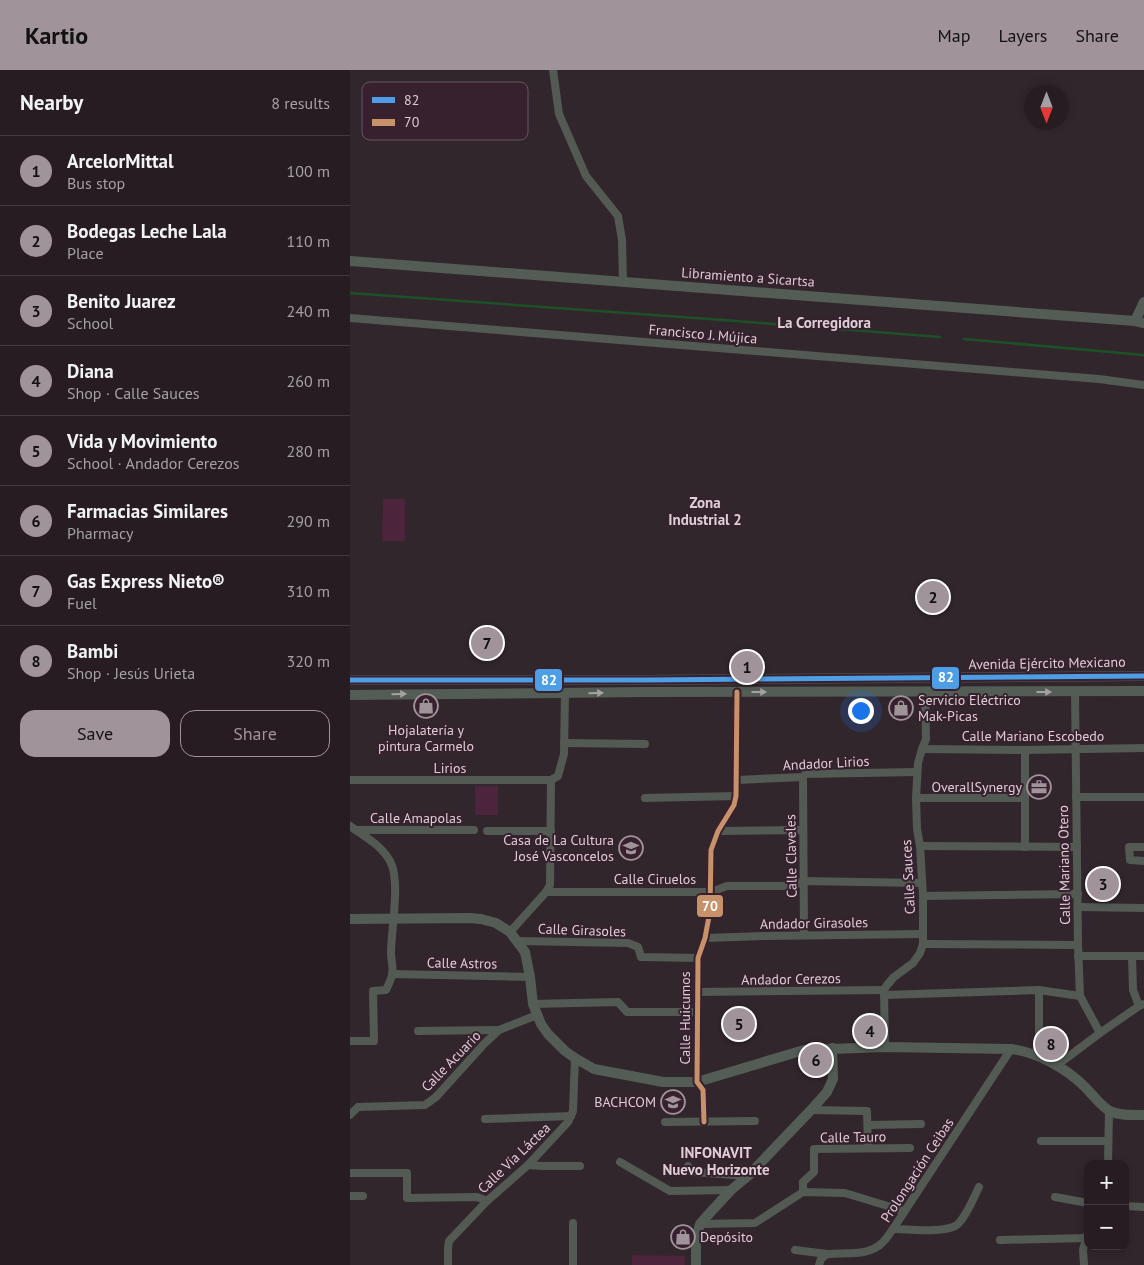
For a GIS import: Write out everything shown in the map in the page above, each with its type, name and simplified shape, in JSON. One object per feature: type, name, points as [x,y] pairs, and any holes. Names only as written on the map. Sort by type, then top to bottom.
[{"type":"street","points":[[553,70],[559,114],[586,176],[618,216],[622,240],[623,281]]},
{"type":"street","name":"Libramiento a Sicartsa","points":[[350,261],[1139,322]]},
{"type":"street","points":[[1139,322],[1144,302]]},
{"type":"street","name":"Francisco J. Mújica","points":[[350,318],[1089,378],[1144,385]]},
{"type":"street","name":"Avenida Ejército Mexicano","points":[[350,680],[1144,676]]},
{"type":"street","points":[[1013,677],[1013,692]]},
{"type":"street","points":[[822,679],[822,692]]},
{"type":"street","points":[[447,680],[447,694]]},
{"type":"street","points":[[646,680],[646,692]]},
{"type":"street","name":"Avenida Ejército Mexicano","points":[[350,695],[646,692],[1144,691]]},
{"type":"street","name":"Calle Huicumos","points":[[704,1122],[703,1090],[698,1082],[698,958],[705,938],[710,911],[711,850],[718,831],[734,805],[736,796],[737,692]]},
{"type":"street","name":"Calle Sauces","points":[[923,944],[923,896],[916,798],[917,772],[926,739],[925,692]]},
{"type":"street","name":"Calle Mariano Otero","points":[[1075,692],[1080,996],[1100,1032]]},
{"type":"street","points":[[510,932],[546,892],[551,881],[551,780],[558,776],[564,754],[565,694]]},
{"type":"street","points":[[564,743],[645,744]]},
{"type":"street","name":"Calle Mariano Escobedo","points":[[922,749],[1144,748]]},
{"type":"street","points":[[1025,750],[1025,847]]},
{"type":"street","name":"Andador Lirios","points":[[737,780],[802,777],[805,774],[917,772]]},
{"type":"street","name":"Calle Claveles","points":[[802,777],[804,935]]},
{"type":"street","name":"Lirios","points":[[350,780],[551,780]]},
{"type":"street","points":[[645,798],[736,796]]},
{"type":"street","points":[[1076,797],[1144,797]]},
{"type":"street","points":[[916,798],[1025,798]]},
{"type":"street","points":[[350,826],[358,830],[382,850],[391,863],[394,884],[394,918],[391,951],[392,974],[386,990],[374,991],[374,1041],[350,1041]]},
{"type":"street","name":"Calle Amapolas","points":[[358,830],[474,830]]},
{"type":"street","points":[[718,831],[803,830]]},
{"type":"street","points":[[487,831],[550,831]]},
{"type":"street","points":[[920,846],[1077,847]]},
{"type":"street","points":[[1144,847],[1129,847],[1130,860],[1144,860]]},
{"type":"street","points":[[803,881],[922,882]]},
{"type":"street","name":"Calle Ciruelos","points":[[546,892],[711,892],[727,886],[794,886],[803,881]]},
{"type":"street","points":[[923,896],[1078,894]]},
{"type":"street","points":[[1078,907],[1144,908]]},
{"type":"street","points":[[350,919],[469,918],[496,923],[510,932],[525,952],[533,1004],[541,1024],[548,1034],[574,1058],[594,1069],[663,1082],[698,1082],[804,1050],[885,1047],[1011,1049],[1021,1050],[1056,1066],[1079,1082],[1109,1111],[1144,1115]]},
{"type":"street","name":"Andador Girasoles","points":[[705,938],[923,934]]},
{"type":"street","name":"Calle Girasoles","points":[[518,941],[628,943],[638,947],[641,957],[698,958]]},
{"type":"street","points":[[885,1047],[884,992],[894,977],[913,963],[920,953],[923,944],[1078,944]]},
{"type":"street","points":[[1078,956],[1144,956]]},
{"type":"street","points":[[1056,1066],[1100,1032],[1142,1005],[1133,990],[1132,956]]},
{"type":"street","name":"Calle Astros","points":[[392,974],[530,977]]},
{"type":"street","points":[[1036,1056],[1039,990]]},
{"type":"street","name":"Andador Cerezos","points":[[698,992],[1039,990],[1080,996]]},
{"type":"street","points":[[533,1004],[618,1002],[627,1012],[698,1012]]},
{"type":"street","name":"Calle Acuario","points":[[350,1115],[358,1108],[425,1106],[436,1097],[484,1044],[500,1030],[537,1015]]},
{"type":"street","points":[[418,1031],[500,1030]]},
{"type":"street","points":[[696,1265],[696,1244],[700,1224],[827,1092],[833,1079],[832,1048]]},
{"type":"street","name":"Prolongación Ceibas","points":[[795,1250],[827,1254],[858,1253],[872,1250],[883,1242],[1011,1049]]},
{"type":"street","points":[[485,1119],[572,1116],[574,1058]]},
{"type":"street","points":[[811,1110],[867,1111],[868,1148]]},
{"type":"street","points":[[1108,1160],[1109,1111]]},
{"type":"street","name":"Calle Vía Láctea","points":[[448,1265],[449,1241],[487,1201],[528,1165],[572,1116]]},
{"type":"street","points":[[665,1122],[755,1121]]},
{"type":"street","points":[[868,1125],[921,1124]]},
{"type":"street","points":[[1042,1141],[1108,1141]]},
{"type":"street","name":"Calle Tauro","points":[[803,1192],[803,1182],[814,1172],[814,1148],[910,1148]]},
{"type":"street","points":[[620,1162],[670,1191],[731,1190]]},
{"type":"street","points":[[528,1165],[580,1166]]},
{"type":"street","points":[[688,1166],[693,1172],[748,1176]]},
{"type":"street","points":[[350,1173],[407,1173],[407,1198],[477,1197],[487,1201]]},
{"type":"street","points":[[893,1229],[946,1230],[957,1225],[980,1187]]},
{"type":"street","points":[[700,1224],[755,1223],[803,1192],[844,1193],[904,1212]]},
{"type":"street","points":[[350,1196],[363,1196]]},
{"type":"street","points":[[1055,1197],[1084,1202]]},
{"type":"street","points":[[1129,1206],[1144,1207]]},
{"type":"street","points":[[573,1223],[574,1265]]},
{"type":"street","points":[[1000,1240],[1084,1236]]},
{"type":"street","points":[[1084,1250],[1084,1265]]},
{"type":"street","points":[[819,1265],[821,1259],[827,1254]]},
{"type":"shaded area","points":[[383,499],[405,499],[405,541],[382,541]]},
{"type":"shaded area","points":[[475,786],[498,786],[498,815],[475,815]]},
{"type":"shaded area","points":[[632,1255],[685,1256],[685,1265],[632,1265]]},
{"type":"waterway","points":[[350,293],[940,337]]},
{"type":"waterway","points":[[964,339],[1144,355]]},
{"type":"transit line","name":"82","points":[[350,680],[1144,676]]},
{"type":"transit line","name":"70","points":[[704,1122],[703,1090],[697,1082],[698,958],[705,938],[710,911],[711,850],[718,831],[734,805],[736,796],[737,692]]},
{"type":"place","name":"Bodegas Leche Lala","points":[[933,597]]},
{"type":"place","name":"Gas Express Nieto®","points":[[487,643]]},
{"type":"place","name":"ArcelorMittal","points":[[747,667]]},
{"type":"place","name":"Hojalatería y pintura Carmelo","points":[[426,706]]},
{"type":"place","name":"Servicio Eléctrico Mak-Picas","points":[[901,708]]},
{"type":"place","name":"OverallSynergy","points":[[1039,787]]},
{"type":"place","name":"Casa de La Cultura José Vasconcelos","points":[[631,848]]},
{"type":"place","name":"Benito Juarez","points":[[1103,884]]},
{"type":"place","name":"Vida y Movimiento","points":[[739,1024]]},
{"type":"place","name":"Diana","points":[[870,1031]]},
{"type":"place","name":"Bambi","points":[[1051,1044]]},
{"type":"place","name":"Farmacias Similares","points":[[816,1060]]},
{"type":"place","name":"BACHCOM","points":[[673,1102]]},
{"type":"place","name":"Depósito","points":[[683,1237]]},
{"type":"district","name":"La Corregidora","points":[[824,322]]},
{"type":"district","name":"Zona Industrial 2","points":[[705,510]]},
{"type":"district","name":"INFONAVIT Nuevo Horizonte","points":[[716,1160]]}]
